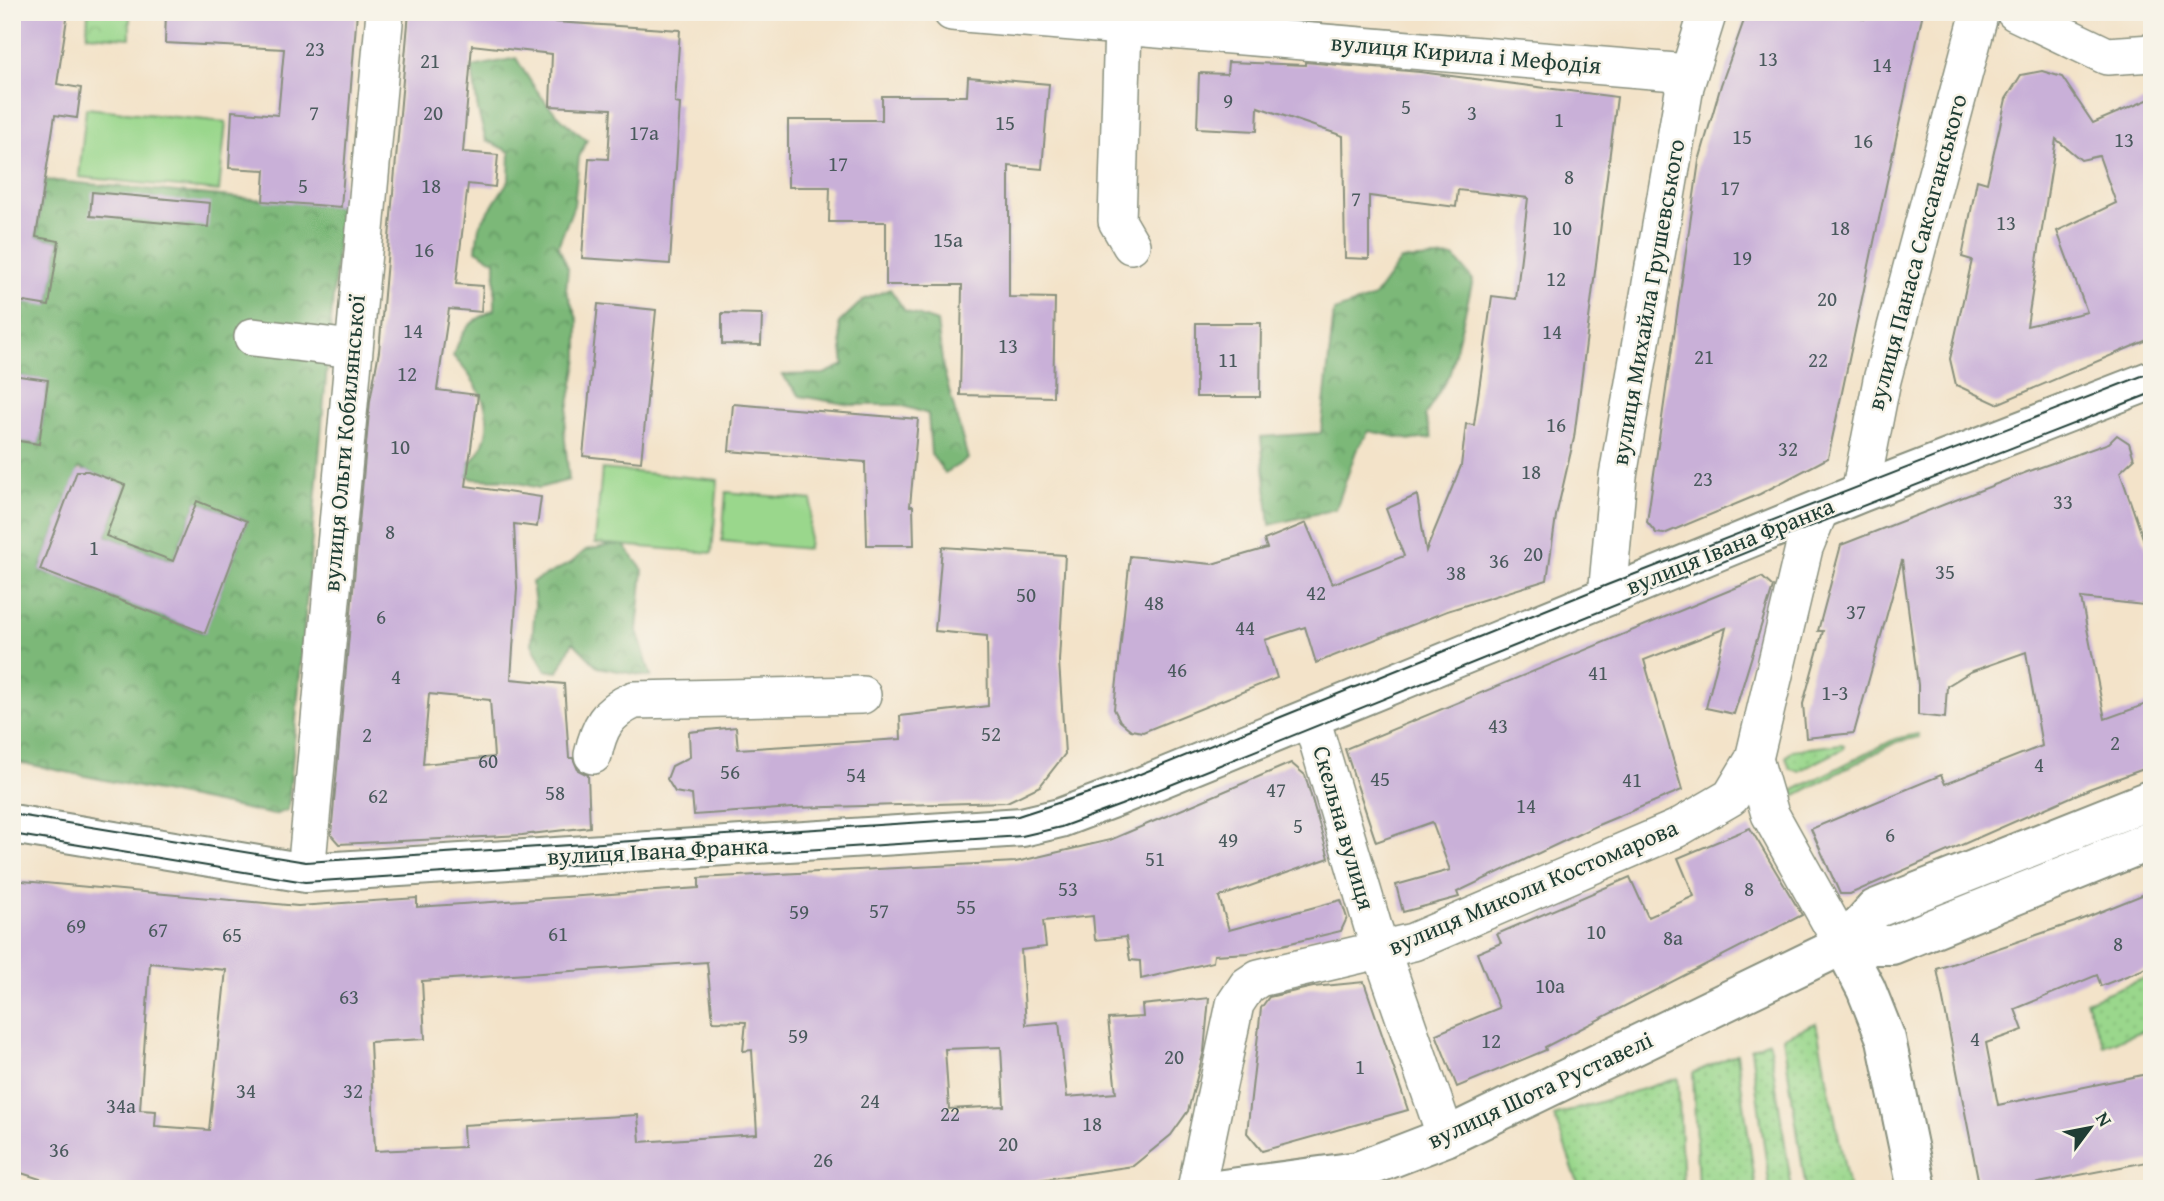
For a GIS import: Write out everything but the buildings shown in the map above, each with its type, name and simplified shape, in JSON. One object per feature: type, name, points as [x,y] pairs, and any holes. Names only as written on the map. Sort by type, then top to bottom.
[{"type":"main road","name":"вулиця Івана Франка","points":[[12,824],[306,873],[1022,827],[1118,796],[1820,509],[2152,380]]},
{"type":"main road","name":"вулиця Шота Руставелі","points":[[1223,1189],[1358,1171],[1446,1137],[1843,945],[1875,909],[2152,799]]},
{"type":"main road","name":"вулиця Шота Руставелі","points":[[1843,945],[1892,945],[2152,840]]},
{"type":"main road","points":[[1843,945],[1866,989],[1886,1039],[1917,1189]]},
{"type":"street","name":"вулиця Ольги Кобилянської","points":[[306,873],[385,12]]},
{"type":"street","name":"вулиця Кирила і Мефодія","points":[[952,12],[1688,73]]},
{"type":"street","name":"вулиця Михайла Грушевського","points":[[1607,596],[1618,476],[1688,73],[1708,12]]},
{"type":"street","name":"вулиця Панаса Саксаганського","points":[[1860,493],[1882,380],[1980,12]]},
{"type":"street","points":[[2015,12],[2107,56],[2152,53]]},
{"type":"street","points":[[1123,25],[1117,221],[1131,244]]},
{"type":"street","points":[[253,337],[353,349]]},
{"type":"street","name":"вулиця Миколи Костомарова","points":[[1196,1189],[1236,1004],[1247,986],[1259,978],[1413,942],[1676,829],[1731,797],[1754,759],[1804,548],[1820,509]]},
{"type":"street","points":[[593,755],[599,729],[615,709],[634,700],[862,695]]},
{"type":"street","name":"Скельна вулиця","points":[[1300,722],[1446,1137]]},
{"type":"street","name":"вулиця Миколи Костомарова","points":[[1754,759],[1770,814],[1843,945]]},
{"type":"green space","points":[[88,12],[130,12],[130,38],[87,35]]},
{"type":"green space","points":[[516,58],[547,103],[587,140],[579,157],[574,205],[558,246],[568,268],[566,290],[578,321],[578,358],[564,430],[569,480],[539,488],[506,480],[473,479],[461,471],[480,450],[487,424],[483,400],[477,388],[453,356],[468,327],[495,309],[495,261],[476,250],[479,226],[509,180],[510,152],[486,140],[478,111],[472,67]]},
{"type":"green space","points":[[86,108],[226,122],[219,191],[79,177]]},
{"type":"green space","points":[[45,180],[341,207],[288,810],[274,815],[12,761],[12,599],[20,545],[12,544],[12,440],[39,444],[48,381],[13,375],[24,302],[49,305],[59,241],[36,237]],"holes":[[[79,468],[125,486],[106,536],[173,561],[197,501],[247,521],[204,633],[40,570]]]},
{"type":"green space","points":[[1454,257],[1473,280],[1450,373],[1425,416],[1432,438],[1411,440],[1369,431],[1356,451],[1336,509],[1270,525],[1261,437],[1321,433],[1334,311],[1374,297],[1401,260]]},
{"type":"green space","points":[[890,289],[905,311],[937,322],[943,368],[968,459],[945,473],[931,454],[928,414],[900,405],[851,405],[800,396],[782,375],[824,374],[844,365],[839,323],[863,300]]},
{"type":"green space","points":[[602,469],[718,480],[712,553],[595,543]]},
{"type":"green space","points":[[726,492],[812,500],[808,549],[722,541]]},
{"type":"green space","points":[[622,543],[643,570],[637,630],[651,677],[598,667],[573,642],[558,672],[545,670],[532,644],[535,604],[532,582],[571,563],[586,550]]},
{"type":"green space","points":[[1918,734],[1919,737],[1896,742],[1794,796],[1792,791],[1895,739]]},
{"type":"green space","points":[[1844,745],[1843,749],[1799,771],[1790,769],[1786,757],[1793,750]]},
{"type":"green space","points":[[2152,975],[2152,1027],[2104,1046],[2086,1001]]},
{"type":"green space","points":[[1816,1023],[1849,1189],[1806,1189],[1783,1037]]},
{"type":"green space","points":[[1769,1041],[1792,1189],[1770,1189],[1751,1049]]},
{"type":"green space","points":[[1737,1054],[1756,1189],[1698,1189],[1693,1073]]},
{"type":"green space","points":[[1678,1078],[1683,1189],[1580,1189],[1554,1116]]},
{"type":"tram line","points":[[12,814],[306,862],[1018,816],[1113,785],[1607,585],[2152,372]]},
{"type":"tram line","points":[[12,834],[305,882],[1022,836],[1061,827],[1121,805],[1814,525],[2152,393]]}]
